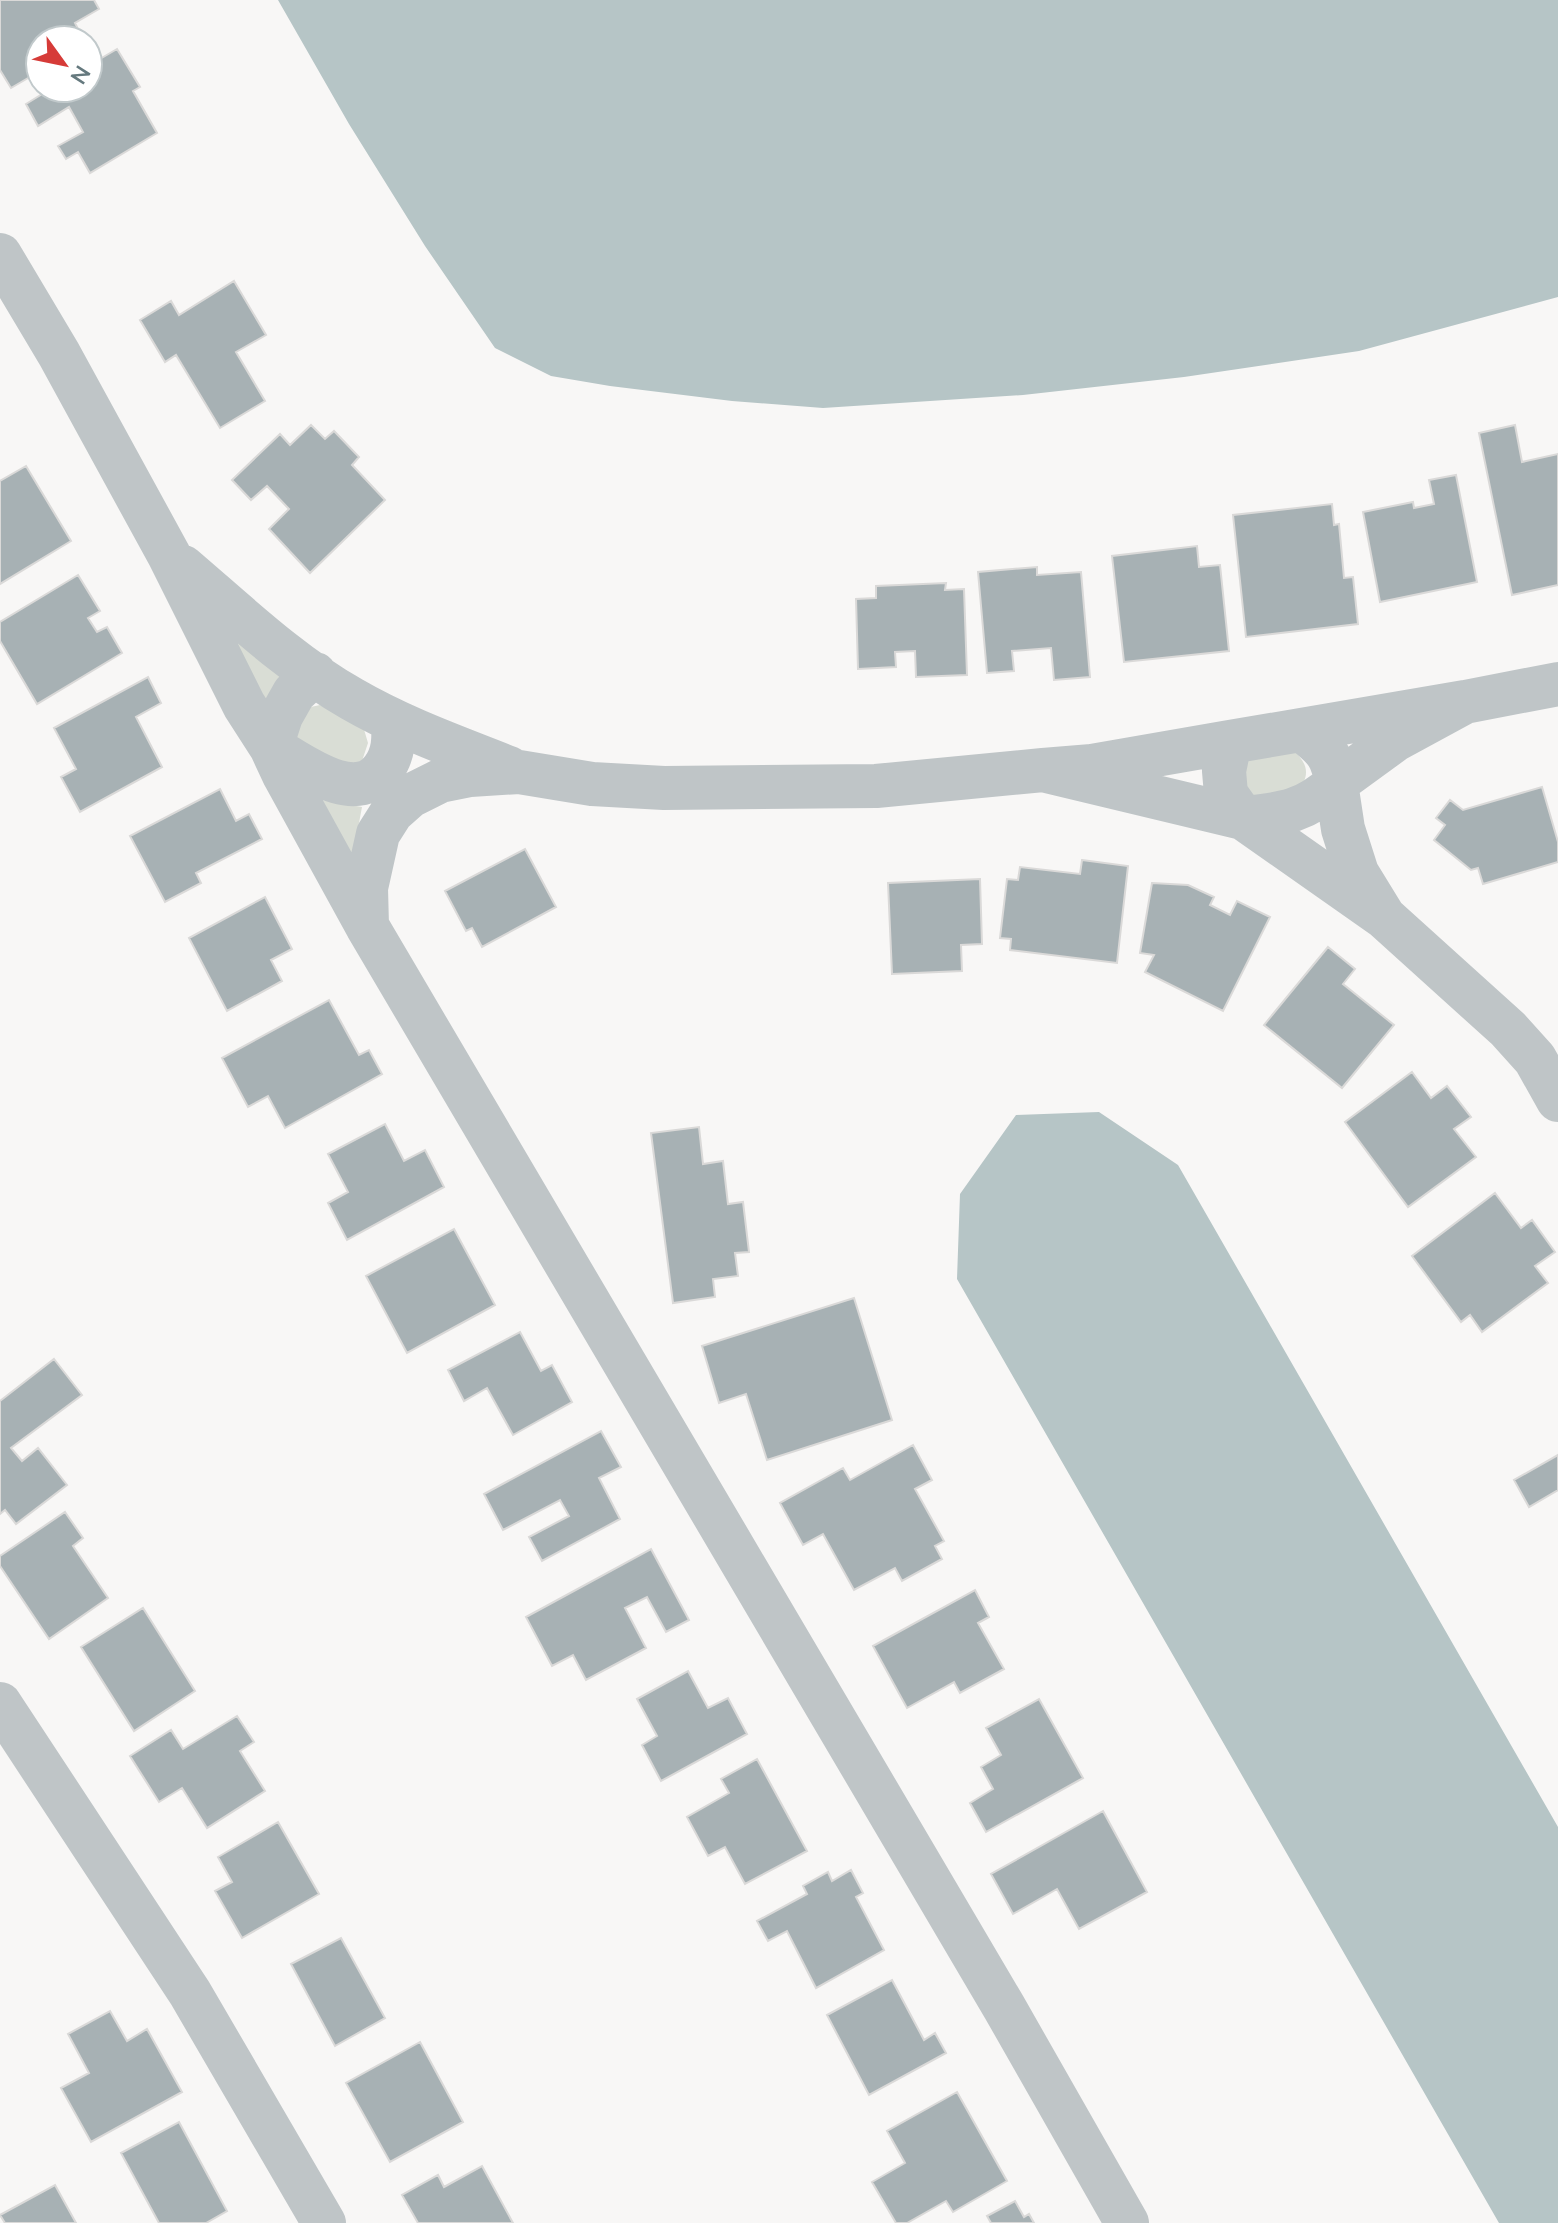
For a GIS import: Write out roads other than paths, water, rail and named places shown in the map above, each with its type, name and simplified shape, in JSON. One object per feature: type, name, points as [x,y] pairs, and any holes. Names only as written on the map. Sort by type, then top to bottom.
[{"type":"street","points":[[0,255],[59,354],[169,555],[244,705],[271,747],[367,926],[1004,2007],[1127,2223]]},
{"type":"street","points":[[169,555],[278,649],[349,697],[405,728],[519,772],[592,784],[664,788],[876,786],[1092,766],[1558,684]]},
{"type":"street","points":[[271,747],[281,716],[294,693],[315,674]]},
{"type":"street","points":[[1043,770],[1243,818],[1284,814],[1319,798],[1395,740],[1465,702]]},
{"type":"street","points":[[365,784],[377,777],[389,760],[394,740],[393,721]]},
{"type":"street","points":[[1302,730],[1326,749],[1334,765],[1343,829],[1357,873],[1384,917]]},
{"type":"street","points":[[1230,742],[1224,771],[1226,794],[1243,818],[1384,917],[1508,1029],[1535,1059],[1558,1100]]},
{"type":"street","points":[[271,747],[327,778],[347,785],[440,781],[470,775],[519,772]]},
{"type":"street","points":[[367,926],[366,888],[378,834],[392,812],[410,796],[440,781]]},
{"type":"street","points":[[0,1704],[190,1993],[324,2223]]}]
